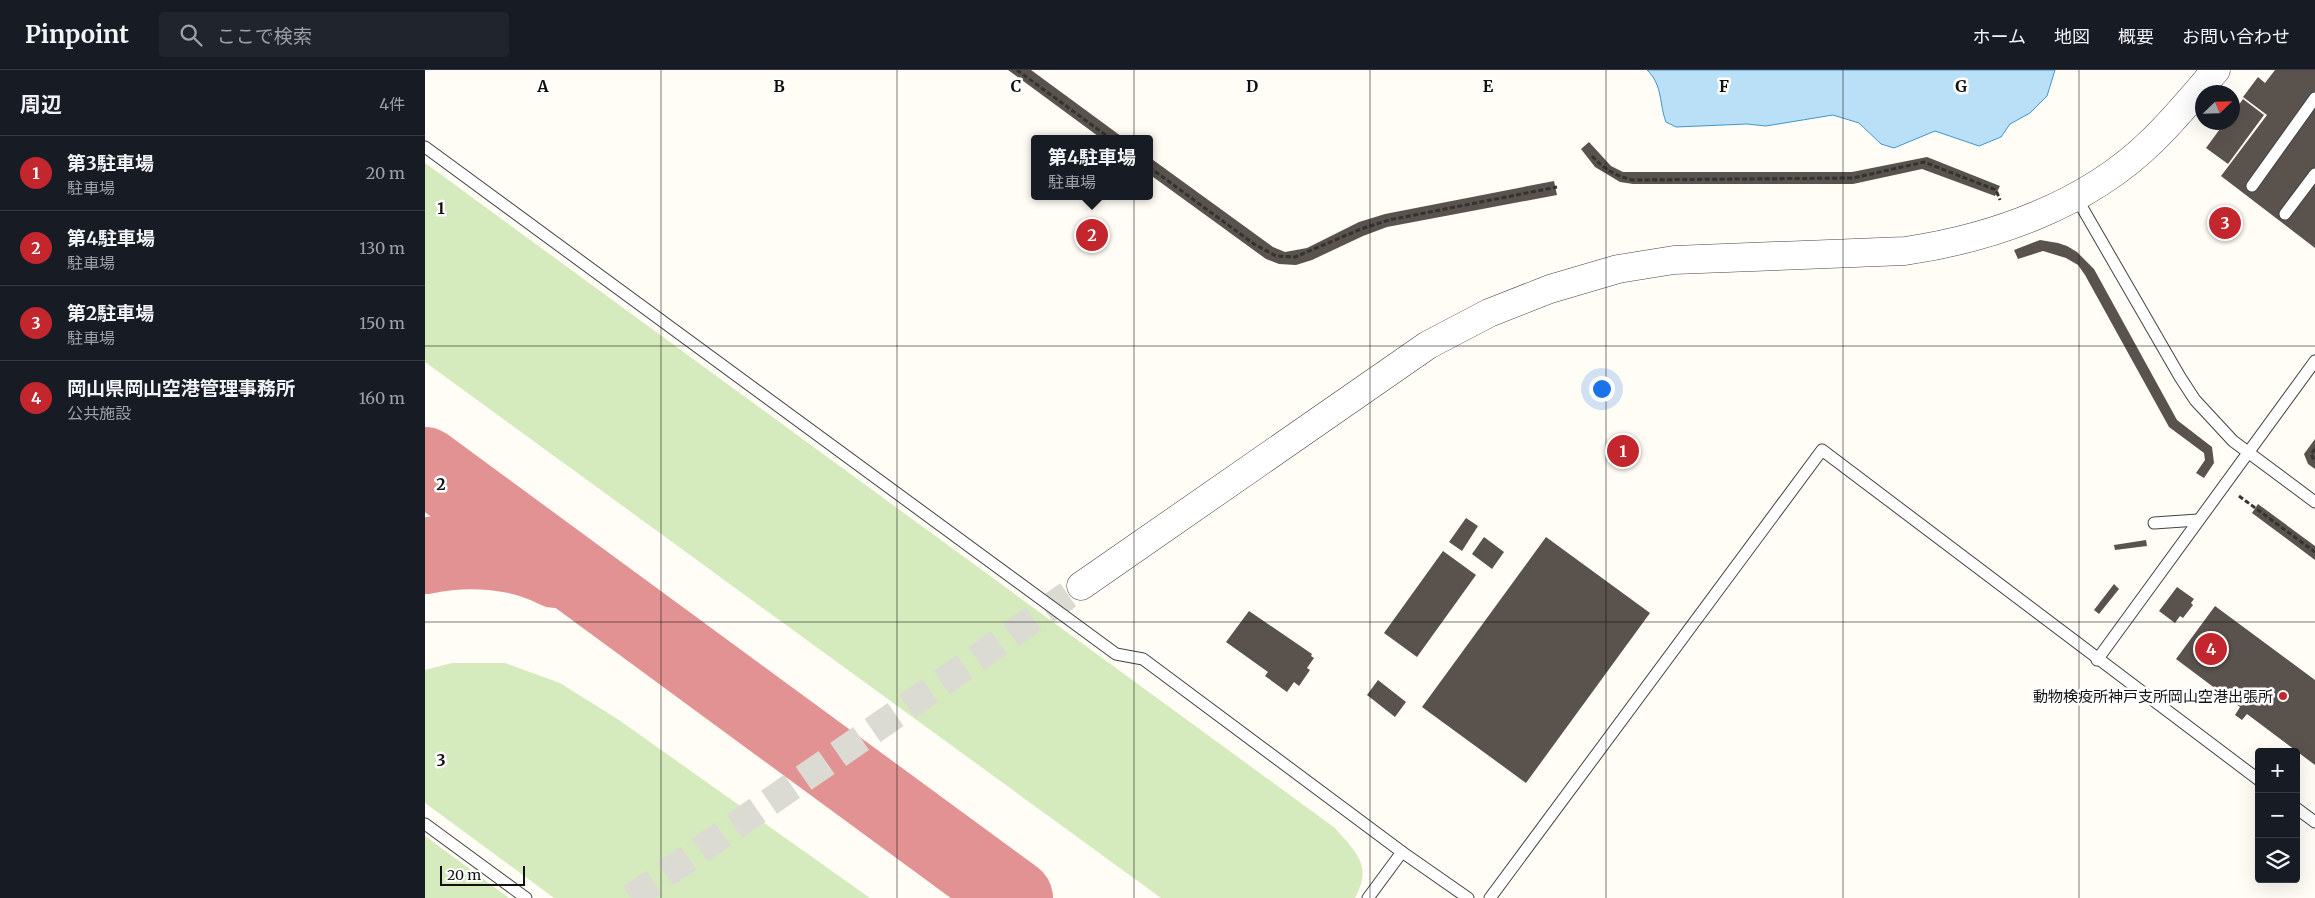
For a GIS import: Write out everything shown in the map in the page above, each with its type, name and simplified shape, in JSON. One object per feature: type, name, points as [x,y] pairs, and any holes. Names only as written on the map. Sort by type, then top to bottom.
[{"type":"street","points":[[1081,586],[1428,345],[1489,313],[1550,288],[1619,269],[1674,260],[1867,254],[1941,246],[2010,225],[2076,197],[2115,172],[2151,142],[2216,70]]},
{"type":"lane","points":[[2252,186],[2315,98]]},
{"type":"lane","points":[[425,147],[1116,654],[1143,659],[1402,852],[1468,898]]},
{"type":"lane","points":[[2285,214],[2315,174]]},
{"type":"lane","points":[[2076,197],[2180,377],[2217,425],[2247,452],[2315,502]]},
{"type":"lane","points":[[2097,660],[2315,361]]},
{"type":"lane","points":[[1490,898],[1821,450],[2097,660],[2255,777]]},
{"type":"lane","points":[[2154,522],[2198,520]]},
{"type":"lane","points":[[2300,811],[2315,822]]},
{"type":"lane","points":[[425,824],[527,898]]},
{"type":"lane","points":[[1368,898],[1402,852]]},
{"type":"path","points":[[1017,70],[1106,135]]},
{"type":"path","points":[[1592,156],[1619,177],[1633,180],[1853,178],[1924,162],[1996,190],[2002,206]]},
{"type":"path","points":[[1153,170],[1254,244],[1276,256],[1295,258],[1361,229],[1389,220],[1557,187]]},
{"type":"path","points":[[2315,449],[2311,454],[2315,462]]},
{"type":"path","points":[[2236,493],[2315,552]]},
{"type":"green space","points":[[425,163],[1335,828],[1360,860],[1362,876],[1355,898],[1161,898],[425,362]]},
{"type":"green space","points":[[452,663],[505,663],[560,683],[619,720],[870,898],[554,898],[425,803],[425,670]]},
{"type":"green space","points":[[425,836],[509,898],[425,898]]},
{"type":"water","points":[[1647,70],[2055,70],[2047,96],[2030,113],[2010,124],[2001,137],[1979,146],[1935,131],[1894,148],[1881,144],[1859,123],[1833,115],[1766,126],[1747,124],[1676,127],[1666,122],[1656,82]]},
{"type":"building","points":[[1008,70],[1031,70],[1120,135],[1097,135]]},
{"type":"building","points":[[2275,70],[2315,70],[2315,248],[2221,176],[2267,115],[2243,97],[2258,77],[2265,83]]},
{"type":"building","points":[[2243,99],[2264,115],[2228,164],[2206,148],[2219,130],[2240,130],[2240,103]]},
{"type":"building","points":[[1589,142],[1611,166],[1623,172],[1852,172],[1927,157],[2000,186],[1995,196],[1922,169],[1853,184],[1633,184],[1620,182],[1595,167],[1581,149]]},
{"type":"building","points":[[1153,160],[1273,247],[1285,252],[1307,248],[1359,222],[1385,214],[1554,181],[1557,195],[1387,227],[1312,260],[1296,265],[1279,264],[1266,259],[1153,177]]},
{"type":"building","points":[[2040,240],[2067,246],[2077,252],[2094,269],[2177,420],[2212,447],[2214,463],[2204,478],[2196,473],[2205,460],[2204,453],[2169,427],[2078,265],[2066,258],[2043,251],[2018,259],[2014,250]]},
{"type":"building","points":[[2315,439],[2315,469],[2308,464],[2304,454]]},
{"type":"building","points":[[2258,504],[2315,546],[2315,560],[2252,513]]},
{"type":"building","points":[[1466,518],[1478,526],[1462,551],[1449,542]]},
{"type":"building","points":[[1484,537],[1504,552],[1492,569],[1472,554]]},
{"type":"building","points":[[1546,537],[1650,613],[1526,783],[1422,707]]},
{"type":"building","points":[[2146,540],[2147,546],[2115,550],[2114,545]]},
{"type":"building","points":[[1443,551],[1476,575],[1417,657],[1384,633]]},
{"type":"building","points":[[2114,584],[2119,589],[2099,614],[2094,610]]},
{"type":"building","points":[[2177,587],[2194,599],[2191,603],[2193,605],[2183,618],[2180,616],[2175,623],[2159,611]]},
{"type":"building","points":[[2215,606],[2315,680],[2315,765],[2300,754],[2300,748],[2292,748],[2247,714],[2242,720],[2235,715],[2240,707],[2176,659]]},
{"type":"building","points":[[1249,611],[1312,654],[1311,656],[1314,658],[1307,668],[1310,670],[1299,686],[1294,682],[1287,692],[1265,676],[1268,672],[1226,642]]},
{"type":"building","points":[[1378,680],[1406,702],[1395,717],[1367,695]]},
{"type":"taxiway","points":[[425,465],[1015,898]]},
{"type":"taxiway","points":[[425,556],[441,553],[492,552],[525,558],[556,570]]},
{"type":"tunnel","points":[[631,898],[1081,586]]},
{"type":"place","name":"第2駐車場","points":[[2225,223]]},
{"type":"place","name":"第4駐車場","points":[[1092,235]]},
{"type":"place","name":"第3駐車場","points":[[1623,451]]},
{"type":"place","name":"岡山県岡山空港管理事務所","points":[[2211,649]]},
{"type":"place","name":"動物検疫所神戸支所岡山空港出張所","points":[[2283,696]]}]
